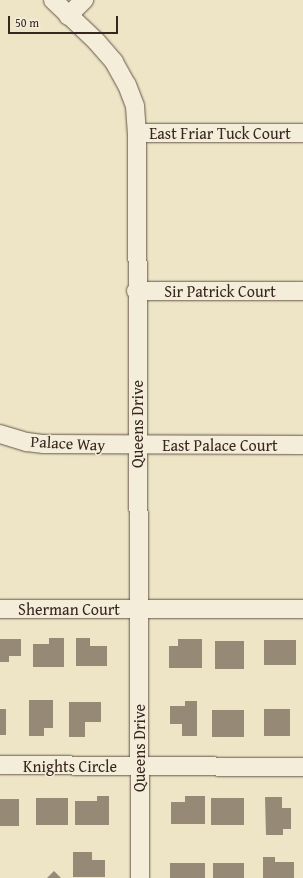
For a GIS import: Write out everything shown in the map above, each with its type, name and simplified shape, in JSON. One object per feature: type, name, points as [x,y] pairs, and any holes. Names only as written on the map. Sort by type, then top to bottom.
[{"type":"street","name":"Queens Drive","points":[[52,0],[96,41],[114,62],[127,84],[135,106],[137,133],[136,291],[140,878]]},
{"type":"street","points":[[68,16],[84,0]]},
{"type":"street","name":"East Friar Tuck Court","points":[[137,133],[303,134]]},
{"type":"street","name":"Sir Patrick Court","points":[[136,291],[303,291]]},
{"type":"street","name":"Palace Way","points":[[0,434],[27,442],[44,444],[137,445]]},
{"type":"street","name":"East Palace Court","points":[[137,445],[303,445]]},
{"type":"street","name":"Sherman Court","points":[[0,609],[303,609]]},
{"type":"street","name":"Knights Circle","points":[[0,765],[303,767]]},
{"type":"building","points":[[49,638],[64,638],[64,667],[33,667],[33,644],[49,644]]},
{"type":"building","points":[[76,638],[90,638],[90,646],[107,646],[107,666],[76,666]]},
{"type":"building","points":[[0,639],[21,639],[21,656],[9,656],[9,662],[0,662]]},
{"type":"building","points":[[178,639],[202,639],[202,668],[169,668],[169,646],[178,646]]},
{"type":"building","points":[[264,640],[296,640],[296,665],[264,665]]},
{"type":"building","points":[[215,641],[244,641],[244,669],[215,669]]},
{"type":"building","points":[[29,700],[53,700],[53,728],[44,728],[44,736],[29,736]]},
{"type":"building","points":[[185,701],[197,701],[197,736],[182,736],[182,724],[170,724],[170,706],[185,706]]},
{"type":"building","points":[[69,702],[101,702],[101,722],[85,722],[85,737],[69,737]]},
{"type":"building","points":[[0,709],[6,709],[6,735],[0,735]]},
{"type":"building","points":[[264,709],[290,709],[290,736],[264,736]]},
{"type":"building","points":[[212,710],[244,710],[244,737],[212,737]]},
{"type":"building","points":[[97,796],[109,796],[109,825],[75,825],[75,801],[97,801]]},
{"type":"building","points":[[185,796],[205,796],[205,824],[171,824],[171,802],[185,802]]},
{"type":"building","points":[[265,797],[282,797],[282,808],[291,808],[291,829],[283,829],[283,835],[266,835]]},
{"type":"building","points":[[36,798],[68,798],[68,825],[36,825]]},
{"type":"building","points":[[211,798],[244,798],[244,825],[211,825]]},
{"type":"building","points":[[0,799],[19,799],[19,826],[0,826]]},
{"type":"building","points":[[73,852],[92,852],[92,860],[105,860],[105,877],[73,877]]},
{"type":"building","points":[[263,857],[275,857],[275,862],[294,862],[294,878],[263,878]]},
{"type":"building","points":[[170,863],[205,863],[205,878],[170,878]]},
{"type":"building","points":[[213,863],[244,863],[244,878],[213,878]]},
{"type":"building","points":[[54,871],[61,878],[47,878]]}]
